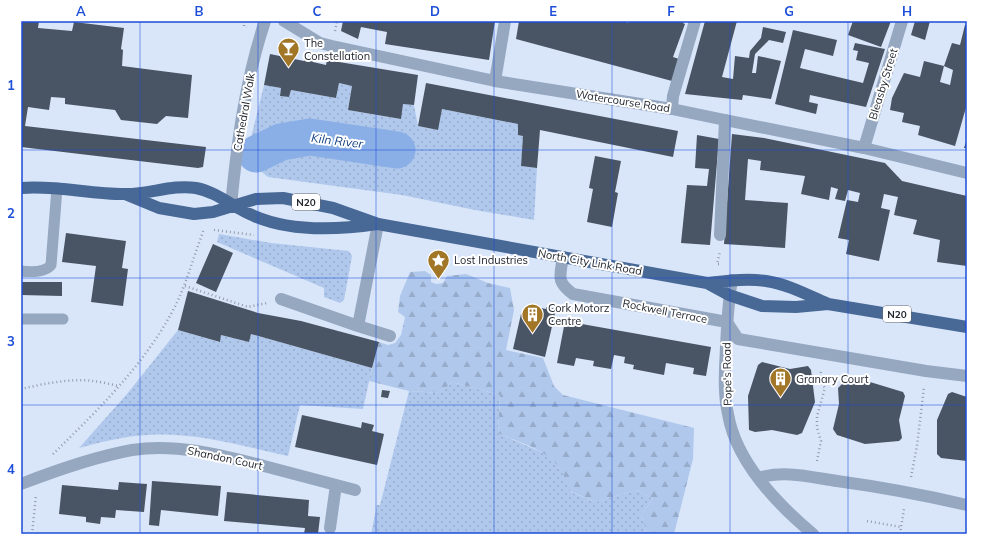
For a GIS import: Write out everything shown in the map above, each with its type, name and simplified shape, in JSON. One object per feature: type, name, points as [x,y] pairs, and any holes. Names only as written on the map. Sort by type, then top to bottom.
[{"type":"highway","name":"North City Link Road","points":[[21,188],[58,188],[125,194],[159,189],[196,188],[215,194],[232,206],[255,216],[280,224],[330,228],[378,224]]},
{"type":"highway","name":"North City Link Road","points":[[125,194],[159,208],[194,214],[213,212],[256,199],[283,198],[333,208],[378,224],[707,283],[732,280],[767,281],[799,291],[828,304],[967,327]]},
{"type":"highway","name":"North City Link Road","points":[[707,283],[729,295],[762,306],[796,307],[828,304]]},
{"type":"street","name":"Cathedral Walk","points":[[232,206],[243,110],[254,55],[265,21]]},
{"type":"street","name":"Watercourse Road","points":[[284,21],[320,43],[495,81],[672,109],[864,148],[967,172]]},
{"type":"street","points":[[495,81],[505,21]]},
{"type":"street","points":[[672,109],[673,96],[695,21]]},
{"type":"street","name":"Bleasby Street","points":[[864,148],[902,21]]},
{"type":"street","points":[[720,235],[725,120]]},
{"type":"street","points":[[358,326],[378,224]]},
{"type":"street","name":"Rockwell Terrace","points":[[563,257],[560,278],[565,288],[573,294],[727,322]]},
{"type":"street","name":"Pope's Road","points":[[732,280],[729,295],[724,371],[728,416],[745,459],[758,478],[774,498],[813,534]]},
{"type":"street","points":[[281,299],[390,336]]},
{"type":"street","points":[[727,322],[738,340],[926,371],[967,376]]},
{"type":"street","name":"Shandon Court","points":[[21,484],[102,457],[132,450],[166,448],[194,450],[218,455],[355,490]]},
{"type":"street","points":[[758,478],[771,474],[793,474],[907,491],[967,505]]},
{"type":"street","points":[[330,528],[336,485]]},
{"type":"lane","points":[[21,271],[41,270],[48,268],[51,265],[58,188]]},
{"type":"lane","points":[[21,319],[63,319]]},
{"type":"path","points":[[244,21],[244,26],[246,27]]},
{"type":"path","points":[[199,228],[256,235]]},
{"type":"path","points":[[51,456],[118,386],[158,336],[185,286],[204,229]]},
{"type":"path","points":[[185,286],[248,307],[281,299]]},
{"type":"path","points":[[821,441],[816,428],[817,416],[825,388],[820,382],[824,353]]},
{"type":"path","points":[[917,446],[926,371]]},
{"type":"path","points":[[21,389],[38,385],[82,380],[92,380],[118,386]]},
{"type":"path","points":[[32,534],[35,506]]},
{"type":"path","points":[[867,521],[901,526]]},
{"type":"green space","points":[[339,83],[352,86],[348,110],[400,119],[403,104],[414,105],[418,126],[437,130],[442,109],[518,124],[518,134],[523,136],[521,166],[537,168],[534,220],[402,195],[268,177],[251,163],[250,142],[264,85],[281,88],[280,96],[289,97],[291,90],[336,98]]},
{"type":"green space","points":[[219,234],[271,243],[349,251],[352,256],[344,300],[340,303],[324,297],[324,288],[217,242]]},
{"type":"green space","points":[[425,271],[431,275],[431,282],[436,284],[443,283],[447,276],[466,274],[488,283],[510,288],[514,310],[506,350],[543,358],[554,386],[563,395],[694,428],[693,459],[674,534],[645,534],[646,529],[641,515],[653,499],[637,490],[595,502],[570,491],[559,467],[551,459],[533,448],[498,433],[500,395],[452,382],[440,393],[409,391],[369,381],[379,342],[388,345],[395,343],[401,335],[405,317],[398,312],[400,296],[410,272]]},
{"type":"green space","points":[[178,330],[219,342],[221,335],[249,342],[251,334],[372,368],[363,409],[300,405],[288,456],[236,444],[201,438],[166,435],[131,437],[79,448],[127,394]]},
{"type":"green space","points":[[452,382],[500,395],[498,433],[548,455],[565,475],[571,492],[595,502],[637,490],[653,499],[641,515],[646,529],[645,534],[371,534],[377,505],[380,505],[409,391],[440,393]]},
{"type":"building","points":[[21,21],[39,21],[38,28],[72,31],[74,22],[124,28],[121,49],[123,50],[122,66],[192,75],[188,118],[166,116],[157,124],[121,120],[115,110],[65,104],[65,98],[51,97],[49,110],[28,107],[25,126],[206,147],[203,167],[198,168],[21,147]]},
{"type":"building","points":[[343,21],[495,21],[489,60],[385,44],[387,32],[361,27],[358,39],[341,31]]},
{"type":"building","points":[[519,21],[624,21],[628,23],[629,21],[683,21],[685,24],[673,57],[679,59],[672,81],[516,39]]},
{"type":"building","points":[[705,21],[737,21],[722,77],[733,79],[735,56],[749,58],[750,51],[761,38],[763,27],[786,32],[783,43],[769,40],[755,54],[752,73],[756,73],[758,56],[781,61],[771,99],[743,95],[742,100],[685,94]]},
{"type":"building","points":[[853,21],[891,21],[881,47],[848,35]]},
{"type":"building","points":[[915,21],[930,21],[925,40],[911,35]]},
{"type":"building","points":[[965,25],[967,25],[967,104],[955,146],[918,135],[920,126],[902,122],[904,113],[890,110],[892,98],[904,73],[920,77],[924,61],[944,66],[952,43],[960,45]],"holes":[[[944,66],[953,70],[950,85],[940,82]]]},
{"type":"building","points":[[793,30],[837,40],[833,56],[805,49],[800,68],[863,83],[869,63],[856,60],[858,51],[853,50],[855,43],[885,49],[866,107],[810,95],[809,102],[818,104],[816,114],[775,104]]},
{"type":"building","points":[[270,54],[304,61],[304,58],[326,65],[327,60],[418,75],[414,105],[403,104],[401,119],[348,110],[352,86],[339,83],[336,98],[291,90],[289,97],[280,96],[281,88],[264,85]]},
{"type":"building","points":[[426,83],[678,131],[673,157],[540,130],[537,168],[521,166],[523,136],[518,135],[518,124],[442,109],[438,130],[418,126]]},
{"type":"building","points":[[732,134],[764,138],[885,163],[902,181],[967,196],[967,266],[937,262],[940,240],[913,234],[917,220],[894,215],[898,197],[884,194],[881,208],[890,210],[879,261],[846,254],[849,240],[838,238],[847,200],[858,202],[860,193],[848,190],[845,201],[835,199],[838,189],[831,187],[829,200],[801,194],[805,176],[760,170],[761,161],[748,159],[745,200],[788,203],[785,248],[724,244]]},
{"type":"building","points":[[697,135],[719,139],[710,245],[681,243],[687,185],[707,186],[709,169],[695,168]]},
{"type":"building","points":[[967,139],[967,148],[964,148]]},
{"type":"building","points":[[595,156],[621,161],[615,192],[618,193],[612,227],[587,222],[593,189],[589,188]]},
{"type":"building","points":[[66,233],[126,241],[122,268],[128,269],[123,306],[91,302],[96,266],[62,262]]},
{"type":"building","points":[[213,244],[233,253],[216,292],[196,283]]},
{"type":"building","points":[[21,282],[62,282],[62,296],[21,295]]},
{"type":"building","points":[[188,291],[258,313],[301,321],[379,342],[372,368],[251,334],[249,342],[221,335],[220,342],[178,330]]},
{"type":"building","name":"Cork Motorz Centre","points":[[546,307],[556,309],[545,357],[513,349],[521,314],[539,318],[541,308],[546,309]]},
{"type":"building","points":[[565,321],[711,347],[706,376],[693,374],[694,368],[666,363],[664,375],[633,369],[634,365],[624,363],[625,357],[614,355],[611,369],[593,366],[594,361],[576,358],[574,366],[557,363]]},
{"type":"building","name":"Granary Court","points":[[762,362],[790,369],[808,366],[811,370],[815,402],[802,433],[797,435],[772,430],[755,432],[749,430],[748,396],[758,365]]},
{"type":"building","name":"Granary Court","points":[[870,382],[903,392],[905,396],[899,420],[902,438],[899,441],[865,444],[837,435],[833,429],[839,404],[838,388],[842,384]]},
{"type":"building","points":[[382,390],[390,391],[388,398],[381,397]]},
{"type":"building","points":[[952,392],[967,397],[967,461],[941,458],[937,454],[937,420],[948,394]]},
{"type":"building","points":[[302,415],[361,428],[362,422],[374,425],[372,431],[384,434],[377,465],[295,447]]},
{"type":"building","points":[[152,481],[221,486],[218,516],[161,510],[159,526],[149,525]]},
{"type":"building","points":[[119,482],[147,484],[144,512],[116,510],[115,518],[101,517],[100,524],[86,522],[86,517],[59,514],[62,485],[118,490]]},
{"type":"building","points":[[227,492],[309,500],[308,516],[320,517],[318,534],[304,534],[305,528],[224,521]]},
{"type":"waterway","name":"Kiln River","points":[[256,154],[281,142],[310,137],[397,150]]},
{"type":"place","name":"The Constellation","points":[[288,68]]},
{"type":"place","name":"Lost Industries","points":[[439,280]]},
{"type":"place","name":"Cork Motorz Centre","points":[[533,334]]},
{"type":"place","name":"Granary Court","points":[[781,398]]}]
